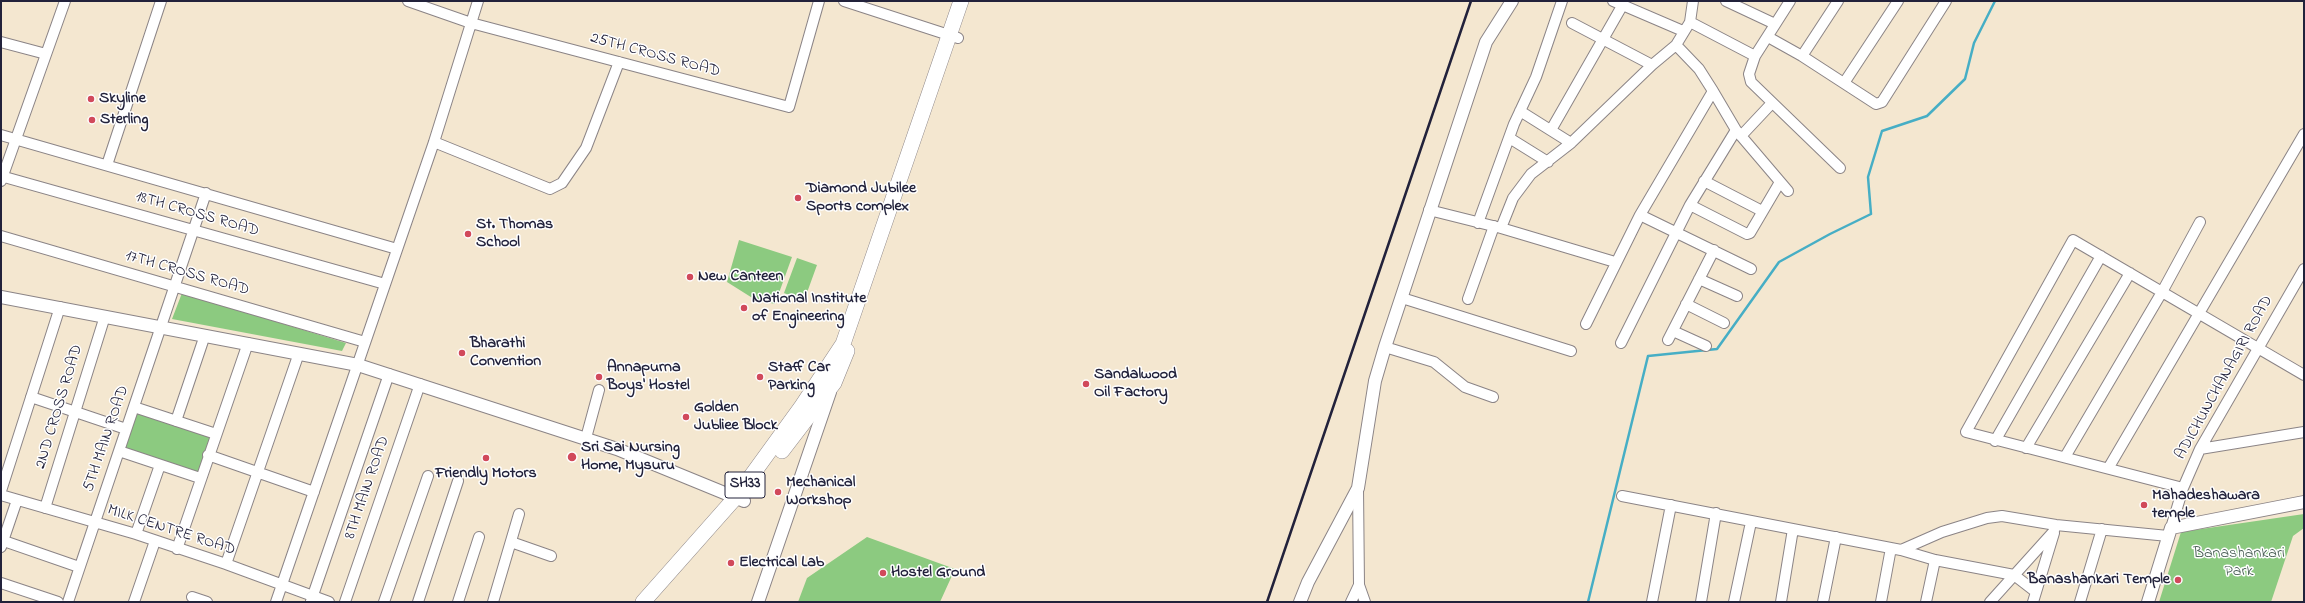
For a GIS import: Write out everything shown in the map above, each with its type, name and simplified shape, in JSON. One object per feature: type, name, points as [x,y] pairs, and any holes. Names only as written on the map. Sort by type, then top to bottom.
[{"type":"main road","name":"SH33","points":[[644,602],[740,499],[843,344],[954,36],[961,1]]},
{"type":"main road","points":[[655,602],[834,383],[852,339],[954,36],[971,1]]},
{"type":"street","points":[[1,178],[65,1]]},
{"type":"street","points":[[107,165],[161,1]]},
{"type":"street","name":"25TH CROSS ROAD","points":[[408,1],[471,23],[789,107],[819,1]]},
{"type":"street","points":[[276,602],[434,142],[478,1]]},
{"type":"street","points":[[844,1],[954,36]]},
{"type":"street","points":[[1351,602],[1358,585],[1358,488],[1375,381],[1429,210],[1486,42],[1512,1]]},
{"type":"street","points":[[1478,223],[1520,111],[1536,77],[1562,1]]},
{"type":"street","points":[[1613,1],[1682,31]]},
{"type":"street","points":[[1468,299],[1498,227],[1522,184],[1571,143],[1652,65],[1676,45],[1682,31],[1690,22],[1693,1]]},
{"type":"street","points":[[1726,1],[1775,24]]},
{"type":"street","points":[[1790,1],[1755,56],[1749,78],[1772,103],[1840,168]]},
{"type":"street","points":[[1802,56],[1838,1]]},
{"type":"street","points":[[1844,83],[1898,1]]},
{"type":"street","points":[[1768,37],[1802,56],[1876,104],[1882,102],[1946,1]]},
{"type":"street","points":[[1551,130],[1604,40],[1622,6]]},
{"type":"street","points":[[1690,22],[1755,56]]},
{"type":"street","points":[[1572,23],[1652,65]]},
{"type":"street","points":[[1,42],[46,54]]},
{"type":"street","points":[[1676,45],[1699,69],[1739,133],[1788,191]]},
{"type":"street","points":[[434,142],[550,189],[562,183],[586,148],[619,62]]},
{"type":"street","points":[[1586,324],[1615,262],[1640,214],[1713,91]]},
{"type":"street","points":[[1621,343],[1690,205],[1704,181],[1739,133],[1772,103]]},
{"type":"street","points":[[1520,111],[1571,143]]},
{"type":"street","points":[[2109,467],[2200,314],[2304,134]]},
{"type":"street","points":[[1,135],[397,249]]},
{"type":"street","points":[[1510,139],[1548,162]]},
{"type":"street","name":"18TH CROSS ROAD","points":[[1,178],[195,230],[385,284]]},
{"type":"street","points":[[1704,181],[1762,211]]},
{"type":"street","points":[[1690,205],[1747,234],[1750,233],[1780,182]]},
{"type":"street","name":"5TH MAIN ROAD","points":[[68,602],[126,428],[195,230],[206,193]]},
{"type":"street","points":[[1429,210],[1498,227],[1615,262]]},
{"type":"street","points":[[1640,214],[1751,269]]},
{"type":"street","points":[[2065,457],[2162,292],[2200,222]]},
{"type":"street","name":"17TH CROSS ROAD","points":[[1,236],[365,342]]},
{"type":"street","points":[[2183,488],[2109,467],[1995,441],[1966,432],[2074,240],[2259,347],[2304,375]]},
{"type":"street","points":[[1668,340],[1714,250]]},
{"type":"street","points":[[1995,441],[2101,256]]},
{"type":"street","name":"ADICHUNCHANAGIRI ROAD","points":[[2169,532],[2183,488],[2200,449],[2304,269]]},
{"type":"street","points":[[2026,448],[2130,273]]},
{"type":"street","points":[[1699,279],[1737,296]]},
{"type":"street","points":[[1,297],[358,364],[586,438],[740,499]]},
{"type":"street","points":[[1402,298],[1570,352]]},
{"type":"street","points":[[1686,304],[1724,323]]},
{"type":"street","points":[[1,490],[60,307]]},
{"type":"street","name":"2ND CROSS ROAD","points":[[45,508],[104,316]]},
{"type":"street","points":[[1672,331],[1706,346]]},
{"type":"street","points":[[176,421],[205,335]]},
{"type":"street","points":[[177,549],[200,478],[248,343]]},
{"type":"street","points":[[1385,347],[1434,362],[1465,387],[1493,397]]},
{"type":"street","points":[[226,564],[300,353]]},
{"type":"street","points":[[758,602],[834,383],[835,358]]},
{"type":"street","points":[[311,599],[389,374]]},
{"type":"street","name":"8TH MAIN ROAD","points":[[345,602],[420,384]]},
{"type":"street","points":[[586,438],[599,390]]},
{"type":"street","points":[[31,397],[126,428]]},
{"type":"street","points":[[134,407],[216,434]]},
{"type":"street","points":[[2200,449],[2304,432]]},
{"type":"street","points":[[119,451],[200,478]]},
{"type":"street","points":[[208,456],[314,492]]},
{"type":"street","points":[[136,534],[160,465]]},
{"type":"street","points":[[384,602],[428,476]]},
{"type":"street","points":[[418,602],[458,482]]},
{"type":"street","points":[[1300,602],[1308,582],[1358,488]]},
{"type":"street","name":"MILK CENTRE ROAD","points":[[1,495],[136,534],[177,549],[226,564],[282,585],[311,599],[329,602]]},
{"type":"street","points":[[1622,496],[1896,549],[1935,560],[2014,575],[2036,592]]},
{"type":"street","points":[[17,500],[2,543],[79,567]]},
{"type":"street","points":[[1896,549],[1986,518],[2002,516],[2055,528],[2169,532],[2304,502]]},
{"type":"street","points":[[1652,602],[1671,505]]},
{"type":"street","points":[[1701,602],[1716,513]]},
{"type":"street","points":[[494,602],[519,514]]},
{"type":"street","points":[[1734,602],[1751,522]]},
{"type":"street","points":[[1990,602],[2055,528]]},
{"type":"street","points":[[2033,602],[2055,528]]},
{"type":"street","points":[[1781,602],[1793,529]]},
{"type":"street","points":[[2080,602],[2102,529]]},
{"type":"street","points":[[2148,602],[2169,532]]},
{"type":"street","points":[[458,602],[479,537]]},
{"type":"street","points":[[1823,602],[1836,537]]},
{"type":"street","points":[[134,602],[156,541]]},
{"type":"street","points":[[511,542],[551,556]]},
{"type":"street","points":[[1881,602],[1896,549]]},
{"type":"street","points":[[1926,602],[1935,560]]},
{"type":"street","points":[[1,583],[58,602]]},
{"type":"street","points":[[1358,585],[1365,602]]},
{"type":"street","points":[[192,597],[207,602]]},
{"type":"green space","points":[[739,240],[792,257],[775,304],[754,299],[727,282]]},
{"type":"green space","points":[[797,258],[817,265],[804,301],[784,293]]},
{"type":"green space","points":[[182,293],[346,343],[342,351],[172,319]]},
{"type":"green space","points":[[136,410],[212,436],[199,475],[123,449]]},
{"type":"green space","name":"Banashankari Park","points":[[2304,514],[2304,528],[2293,536],[2271,602],[2159,602],[2181,532]]},
{"type":"green space","name":"Hostel Ground","points":[[867,537],[955,569],[940,602],[798,602],[807,578]]},
{"type":"waterway","points":[[1588,602],[1648,356],[1717,349],[1779,262],[1830,234],[1871,214],[1868,177],[1882,131],[1927,116],[1965,79],[1974,43],[1995,1]]},
{"type":"railway","points":[[1267,602],[1471,1]]},
{"type":"place","name":"Skyline","points":[[91,99]]},
{"type":"place","name":"Sterling","points":[[92,120]]},
{"type":"place","name":"Diamond Jubilee Sports complex","points":[[798,198]]},
{"type":"place","name":"St. Thomas School","points":[[468,234]]},
{"type":"place","name":"New Canteen","points":[[690,277]]},
{"type":"place","name":"National Institute of Engineering","points":[[744,308]]},
{"type":"place","name":"Bharathi Convention","points":[[462,353]]},
{"type":"place","name":"Annapurna Boys' Hostel","points":[[599,377]]},
{"type":"place","name":"Staff Car Parking","points":[[760,377]]},
{"type":"place","name":"Sandalwood Oil Factory","points":[[1086,384]]},
{"type":"place","name":"Golden Jubliee Block","points":[[686,417]]},
{"type":"place","name":"Sri Sai Nursing Home, Mysuru","points":[[572,457]]},
{"type":"place","name":"Friendly Motors","points":[[486,458]]},
{"type":"place","name":"Mechanical Workshop","points":[[778,492]]},
{"type":"place","name":"Mahadeshawara temple","points":[[2144,505]]},
{"type":"place","name":"Electrical Lab","points":[[731,563]]},
{"type":"place","name":"Hostel Ground","points":[[883,573]]},
{"type":"place","name":"Banashankari Temple","points":[[2178,580]]}]
